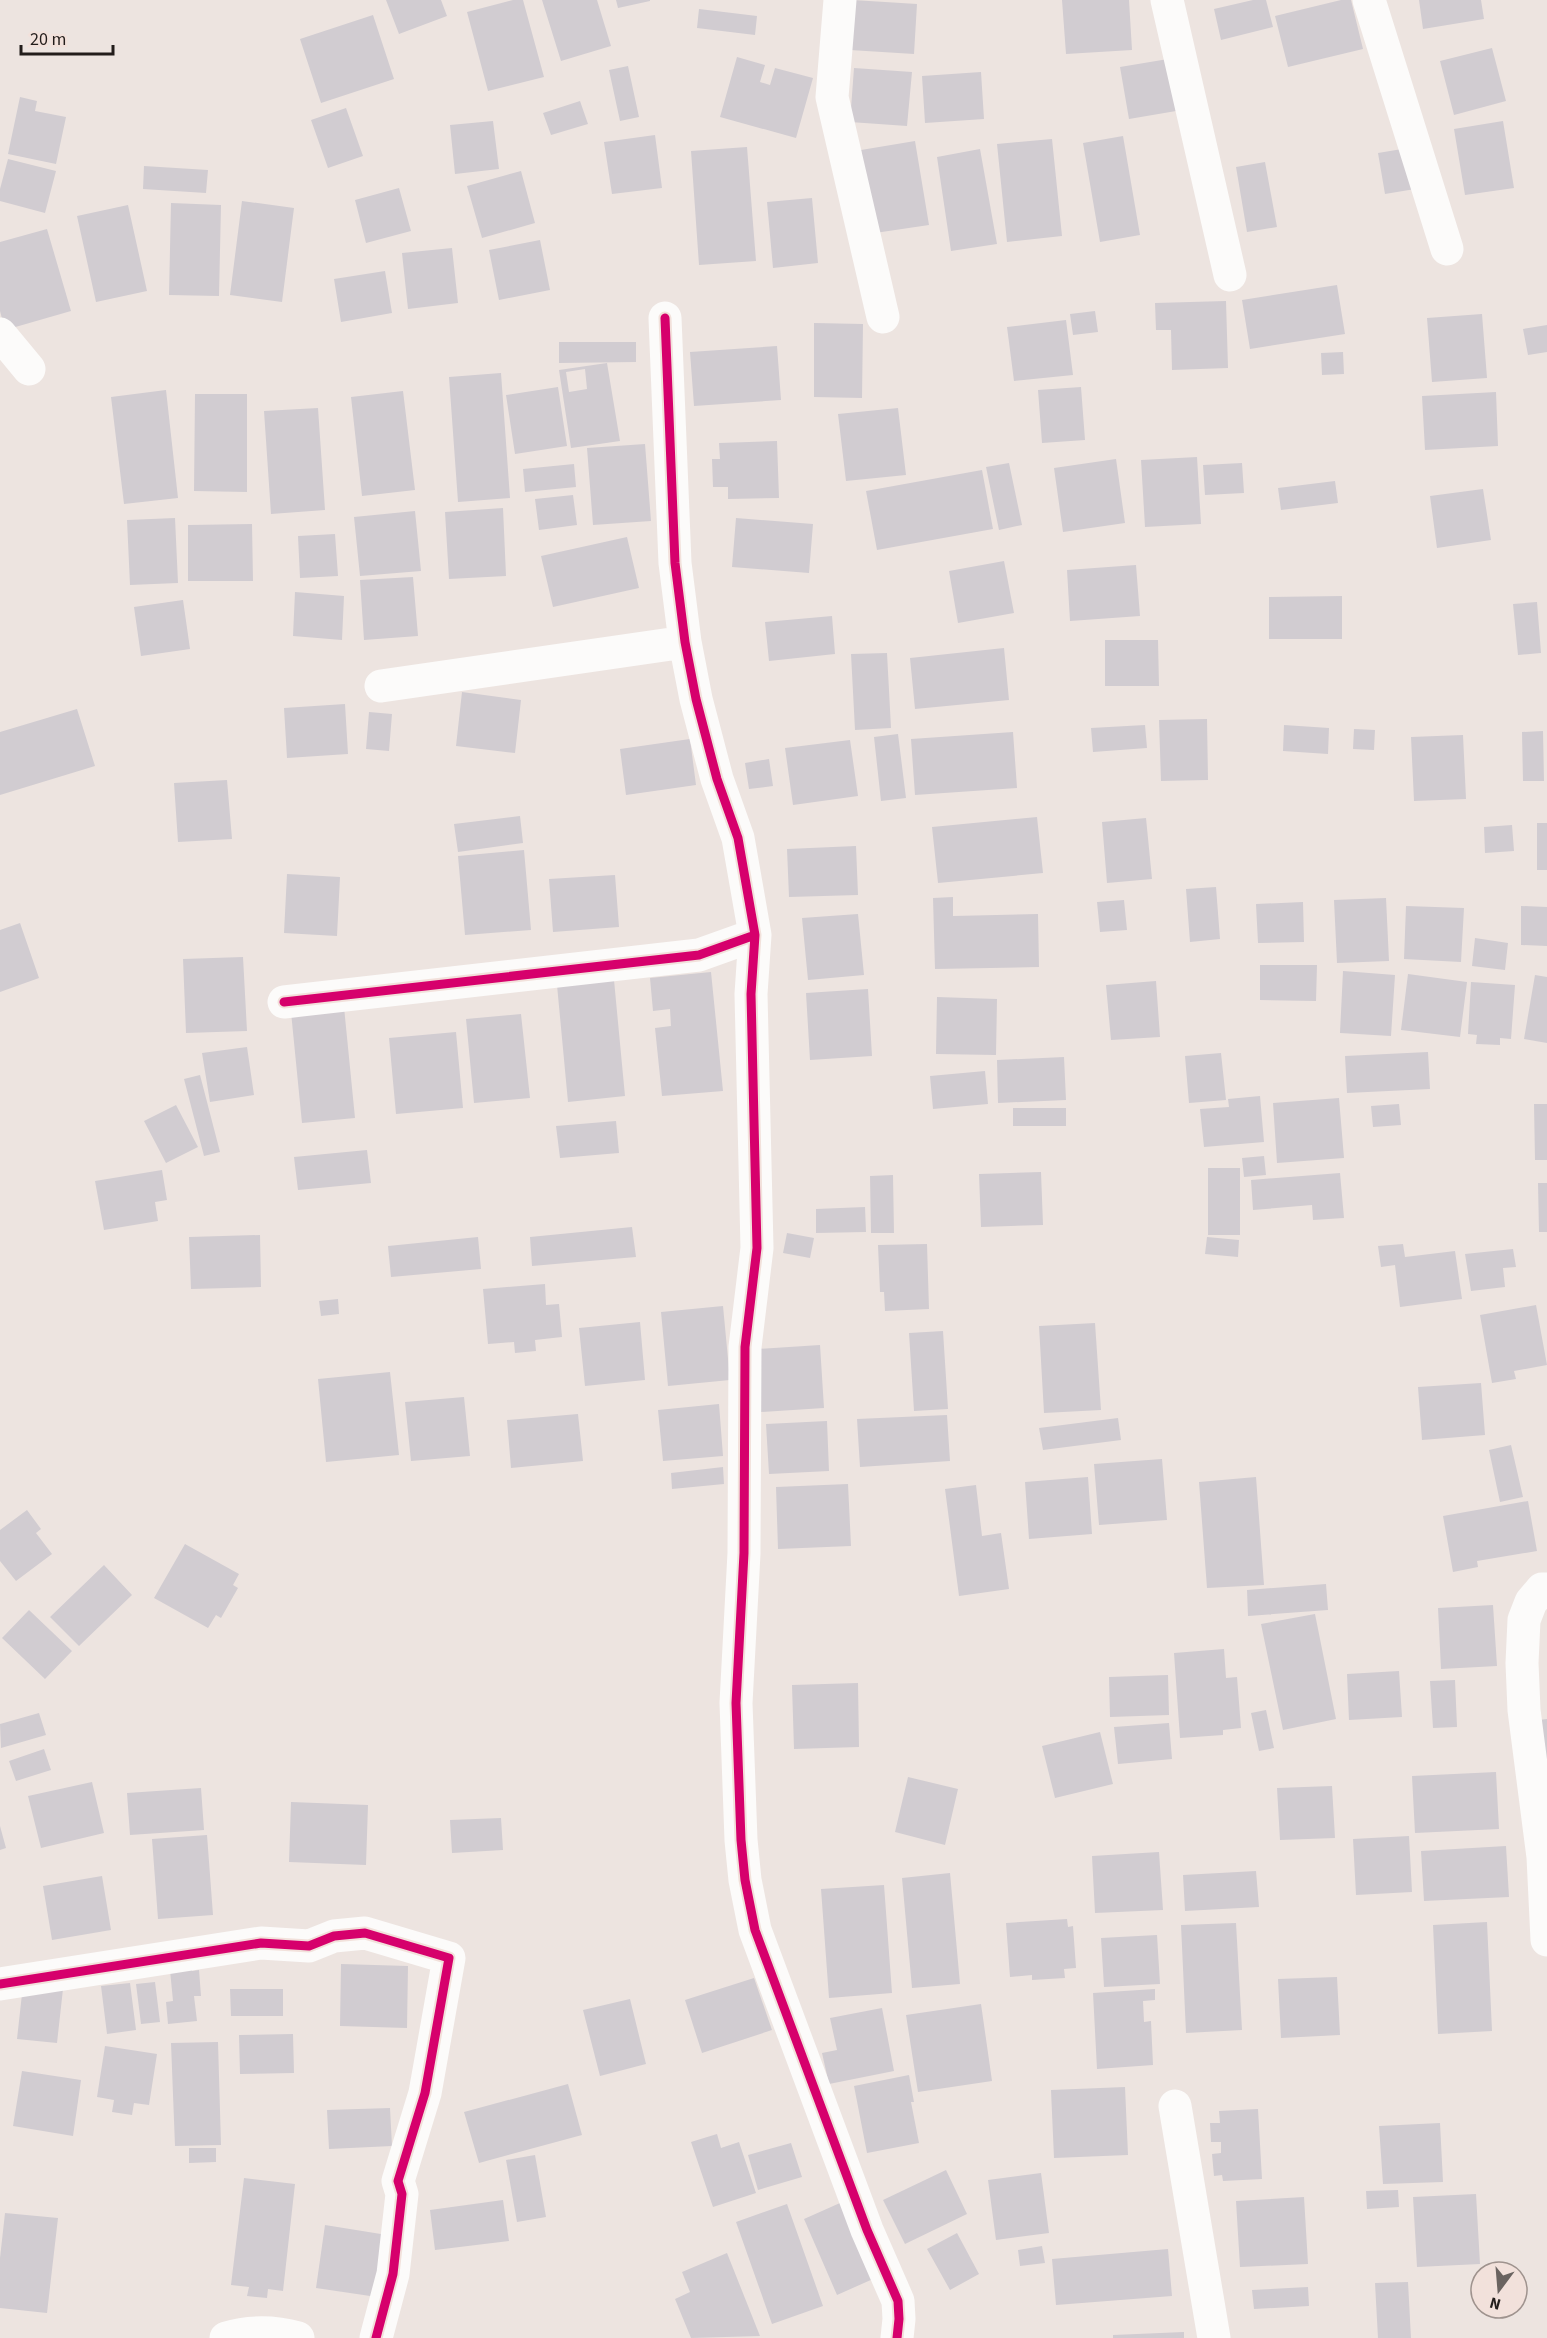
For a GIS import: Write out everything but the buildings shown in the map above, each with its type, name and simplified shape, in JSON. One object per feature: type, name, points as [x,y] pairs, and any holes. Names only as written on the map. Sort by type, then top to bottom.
[{"type":"street","points":[[840,0],[832,97],[883,317]]},
{"type":"street","points":[[1167,0],[1230,274]]},
{"type":"street","points":[[1369,0],[1447,249]]},
{"type":"street","points":[[665,318],[675,563],[684,642],[717,779],[738,838],[755,935],[751,994],[757,1248],[745,1347],[744,1553],[736,1702],[744,1880],[755,1930],[867,2230],[898,2301],[900,2319],[897,2338]]},
{"type":"street","points":[[0,334],[29,369]]},
{"type":"street","points":[[381,686],[684,642]]},
{"type":"street","points":[[284,1002],[699,955],[755,935]]},
{"type":"street","points":[[1547,1589],[1542,1589],[1531,1602],[1524,1620],[1522,1663],[1524,1710],[1543,1857],[1547,1940]]},
{"type":"street","points":[[0,1984],[261,1943],[309,1946],[334,1936],[365,1933],[449,1958],[425,2093],[398,2181],[402,2194],[393,2274],[376,2338]]},
{"type":"street","points":[[1175,2106],[1214,2338]]},
{"type":"street","points":[[226,2338],[240,2334],[276,2332],[298,2338]]},
{"type":"cycle path","points":[[665,318],[675,563],[685,642],[696,699],[717,779],[738,838],[755,935],[751,994],[757,1248],[745,1347],[744,1553],[736,1703],[741,1840],[745,1880],[755,1930],[867,2230],[898,2301],[897,2338]]},
{"type":"cycle path","points":[[284,1002],[699,955],[755,935]]},
{"type":"cycle path","points":[[0,1984],[261,1943],[309,1946],[334,1936],[365,1933],[449,1958],[425,2093],[398,2181],[402,2194],[393,2274],[376,2338]]}]
